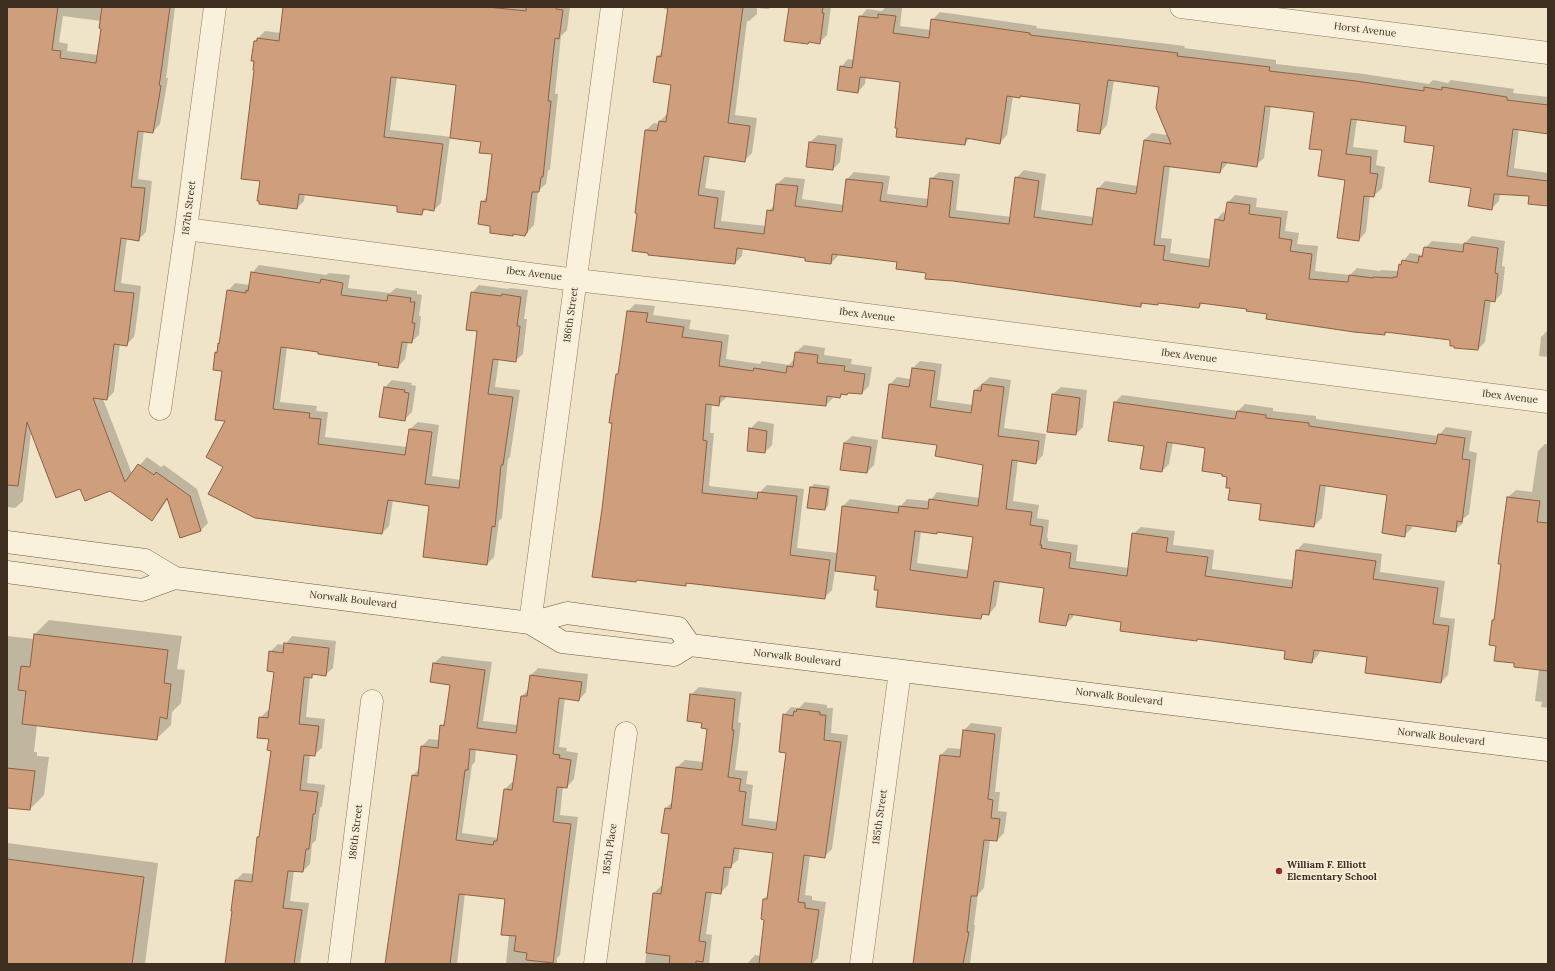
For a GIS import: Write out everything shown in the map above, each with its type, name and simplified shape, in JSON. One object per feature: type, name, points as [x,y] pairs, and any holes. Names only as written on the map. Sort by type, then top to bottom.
[{"type":"street","name":"187th Street","points":[[160,409],[186,229],[215,7]]},
{"type":"street","name":"186th Street","points":[[530,623],[612,7]]},
{"type":"street","name":"Horst Avenue","points":[[1181,7],[1548,53]]},
{"type":"street","name":"Ibex Avenue","points":[[186,229],[576,280],[735,298],[1548,402]]},
{"type":"street","name":"Norwalk Boulevard","points":[[7,542],[145,560],[175,578],[530,623],[567,613],[678,628],[690,645]]},
{"type":"street","name":"Norwalk Boulevard","points":[[7,572],[142,590],[175,578]]},
{"type":"street","name":"Norwalk Boulevard","points":[[530,623],[562,642],[674,655],[690,645],[1548,750]]},
{"type":"street","name":"185th Street","points":[[861,964],[900,671]]},
{"type":"street","name":"186th Street","points":[[339,964],[372,701]]},
{"type":"street","name":"185th Place","points":[[595,964],[626,733]]},
{"type":"building","points":[[7,7],[58,7],[52,50],[61,51],[60,58],[96,63],[101,29],[99,28],[102,7],[170,7],[159,85],[161,86],[153,133],[138,131],[131,187],[145,188],[139,241],[121,238],[114,291],[134,293],[128,341],[127,346],[114,344],[107,400],[93,398],[125,482],[138,464],[154,475],[156,472],[190,496],[201,531],[180,538],[167,498],[152,521],[110,491],[85,501],[80,489],[56,498],[27,422],[18,486],[7,485]]},
{"type":"building","points":[[283,7],[488,7],[526,11],[526,7],[556,7],[556,9],[563,10],[559,39],[555,38],[548,101],[551,101],[543,177],[541,177],[539,192],[532,192],[527,233],[525,236],[490,233],[490,226],[478,224],[481,201],[486,202],[492,154],[479,153],[481,142],[450,138],[456,85],[391,77],[384,137],[443,144],[434,211],[423,209],[422,215],[397,212],[397,206],[299,194],[297,209],[259,204],[259,201],[257,201],[260,181],[241,179],[254,70],[254,61],[251,61],[254,41],[257,41],[257,38],[279,41]]},
{"type":"building","points":[[668,7],[743,7],[728,123],[750,126],[745,162],[704,156],[698,195],[718,198],[714,228],[764,234],[767,210],[773,211],[776,184],[798,186],[795,206],[842,212],[846,179],[883,183],[880,201],[927,207],[930,178],[953,181],[949,217],[1009,224],[1015,177],[1039,181],[1034,217],[1092,225],[1097,188],[1136,194],[1144,140],[1171,144],[1156,108],[1159,87],[1108,80],[1100,134],[1077,131],[1080,104],[1020,96],[1020,98],[1007,96],[1000,144],[966,138],[965,145],[896,137],[897,128],[895,128],[900,82],[860,77],[858,93],[837,90],[840,66],[852,68],[859,16],[878,18],[878,14],[896,16],[893,33],[929,38],[931,19],[1030,33],[1030,35],[1178,53],[1177,56],[1270,67],[1269,71],[1356,81],[1424,91],[1424,87],[1442,90],[1442,87],[1507,97],[1507,100],[1548,105],[1548,134],[1513,129],[1507,176],[1548,181],[1548,206],[1528,204],[1529,196],[1494,194],[1492,210],[1468,206],[1471,188],[1429,182],[1434,146],[1404,142],[1406,126],[1351,119],[1346,154],[1371,157],[1370,173],[1378,174],[1374,197],[1364,196],[1359,241],[1337,238],[1345,180],[1318,176],[1322,150],[1309,149],[1314,112],[1265,106],[1257,167],[1222,162],[1220,173],[1164,166],[1154,245],[1165,246],[1163,260],[1209,267],[1215,219],[1224,221],[1227,202],[1250,205],[1249,214],[1281,218],[1279,238],[1292,240],[1290,251],[1312,254],[1309,279],[1348,282],[1349,275],[1373,278],[1397,277],[1399,264],[1401,265],[1402,260],[1418,263],[1419,256],[1422,257],[1424,247],[1463,252],[1464,243],[1498,248],[1495,273],[1498,274],[1495,302],[1485,300],[1478,350],[1454,348],[1454,346],[1450,346],[1450,340],[1385,332],[1385,335],[1354,332],[1266,319],[1267,314],[1246,311],[1247,309],[1200,303],[1199,308],[1158,303],[1158,305],[1141,303],[1141,307],[953,281],[925,279],[926,273],[896,269],[897,262],[832,254],[831,264],[805,261],[805,258],[737,248],[735,264],[648,255],[648,253],[632,251],[637,214],[635,213],[645,130],[657,131],[659,121],[666,122],[671,85],[653,82],[657,56],[661,57]]},
{"type":"building","points":[[789,7],[823,7],[822,13],[824,13],[820,44],[784,41]]},
{"type":"building","points":[[809,142],[836,145],[833,170],[806,167]]},
{"type":"building","points":[[251,272],[320,283],[321,279],[343,283],[341,295],[387,301],[388,295],[411,298],[410,302],[415,302],[412,323],[415,323],[412,343],[402,342],[398,368],[378,365],[379,363],[318,354],[318,352],[281,347],[273,409],[310,413],[309,418],[321,419],[318,444],[405,455],[409,429],[432,432],[425,484],[459,488],[477,331],[466,330],[471,292],[521,297],[517,326],[520,326],[516,362],[493,359],[488,394],[513,397],[503,465],[501,465],[495,527],[492,526],[487,565],[423,557],[429,506],[388,500],[382,534],[255,518],[208,494],[223,467],[206,457],[225,421],[215,420],[222,371],[213,370],[215,352],[217,353],[218,343],[219,344],[227,290],[246,293],[246,290],[248,291]]},
{"type":"building","points":[[627,311],[648,313],[646,322],[684,327],[682,337],[722,342],[719,366],[753,371],[754,368],[786,373],[787,366],[793,367],[795,352],[818,355],[817,363],[845,366],[844,371],[865,374],[862,394],[841,394],[840,398],[827,396],[826,406],[720,396],[719,406],[706,404],[703,440],[707,441],[702,493],[757,499],[758,492],[797,496],[790,555],[830,560],[825,599],[686,583],[686,586],[637,580],[636,582],[592,577],[612,423],[609,423]]},
{"type":"building","points":[[912,368],[935,371],[930,407],[971,413],[974,390],[981,391],[982,384],[1004,387],[998,436],[1039,441],[1036,464],[1012,460],[1006,509],[1032,512],[1030,525],[1043,527],[1040,545],[1042,545],[1041,548],[1071,553],[1069,568],[1127,576],[1132,533],[1168,538],[1166,552],[1208,557],[1205,576],[1292,588],[1296,550],[1376,561],[1373,579],[1438,588],[1433,624],[1449,626],[1441,683],[1365,673],[1367,657],[1314,650],[1312,663],[1284,659],[1285,651],[1197,639],[1197,641],[1120,631],[1121,622],[1069,614],[1066,626],[1039,622],[1044,588],[994,581],[989,615],[982,614],[981,619],[876,607],[878,590],[874,590],[876,576],[835,571],[842,506],[898,513],[899,506],[928,509],[929,499],[978,506],[983,465],[935,456],[937,445],[882,438],[889,384],[909,387]],"holes":[[[915,531],[937,534],[937,532],[973,537],[967,578],[910,570]]]},
{"type":"building","points":[[384,387],[405,390],[404,392],[409,393],[405,421],[379,417]]},
{"type":"building","points":[[1052,394],[1080,398],[1076,435],[1047,432]]},
{"type":"building","points":[[1114,402],[1235,419],[1237,411],[1266,415],[1266,418],[1309,423],[1309,426],[1436,444],[1438,434],[1465,438],[1462,459],[1470,460],[1462,522],[1457,521],[1456,532],[1406,525],[1405,537],[1382,533],[1387,495],[1320,485],[1314,527],[1259,520],[1261,504],[1228,500],[1230,488],[1226,488],[1227,477],[1222,476],[1222,474],[1202,471],[1205,448],[1167,442],[1162,472],[1140,469],[1144,446],[1108,441]]},
{"type":"building","points":[[749,428],[767,431],[765,453],[747,451]]},
{"type":"building","points":[[844,443],[871,447],[867,473],[840,470]]},
{"type":"building","points":[[810,487],[828,489],[825,510],[807,508]]},
{"type":"building","points":[[1507,497],[1540,501],[1537,522],[1548,523],[1548,671],[1514,667],[1514,663],[1494,661],[1496,646],[1489,645],[1492,620],[1494,620],[1501,564],[1498,564]]},
{"type":"building","points":[[34,634],[168,650],[164,683],[171,684],[167,719],[160,717],[157,740],[22,724],[26,691],[18,690],[21,666],[30,667]]},
{"type":"building","points":[[284,643],[329,648],[326,676],[312,674],[312,678],[304,677],[299,724],[319,726],[315,756],[304,755],[300,790],[318,792],[315,814],[313,814],[309,849],[306,849],[303,872],[288,871],[283,908],[302,910],[294,964],[225,964],[235,880],[252,882],[257,837],[259,837],[271,751],[267,750],[269,739],[257,738],[259,717],[268,718],[274,672],[267,671],[269,651],[283,653]]},
{"type":"building","points":[[433,663],[485,670],[477,728],[516,733],[521,696],[527,696],[530,675],[582,682],[579,701],[559,698],[553,754],[560,755],[559,758],[571,760],[567,788],[557,787],[553,822],[571,824],[553,963],[526,960],[527,953],[514,951],[516,936],[501,935],[505,899],[459,894],[450,964],[385,964],[412,775],[418,776],[421,746],[438,748],[440,725],[444,726],[450,685],[430,682]],"holes":[[[470,749],[517,755],[512,790],[504,789],[497,841],[494,841],[493,845],[456,840],[465,770],[468,770]]]},
{"type":"building","points":[[690,694],[735,699],[732,730],[734,730],[728,777],[741,779],[739,791],[746,792],[742,825],[776,830],[786,753],[779,752],[783,714],[793,716],[794,711],[796,712],[797,709],[820,712],[820,715],[826,715],[824,740],[841,742],[825,858],[804,855],[798,902],[805,903],[805,908],[819,910],[811,964],[759,964],[764,920],[761,919],[763,899],[767,899],[773,853],[734,848],[731,868],[724,867],[721,894],[706,892],[699,941],[706,942],[703,962],[696,961],[696,964],[669,964],[670,956],[646,953],[653,893],[661,894],[669,834],[661,833],[665,808],[671,809],[676,767],[702,770],[707,729],[701,728],[702,723],[687,721]]},
{"type":"building","points":[[963,730],[995,734],[988,799],[993,800],[991,818],[1000,819],[997,841],[984,840],[977,896],[971,896],[967,932],[969,932],[963,964],[913,964],[940,755],[960,757]]},
{"type":"building","points":[[7,768],[35,771],[30,810],[7,808]]},
{"type":"building","points":[[7,859],[144,877],[132,964],[7,964]]},
{"type":"place","name":"William F. Elliott Elementary School","points":[[1279,871]]}]
